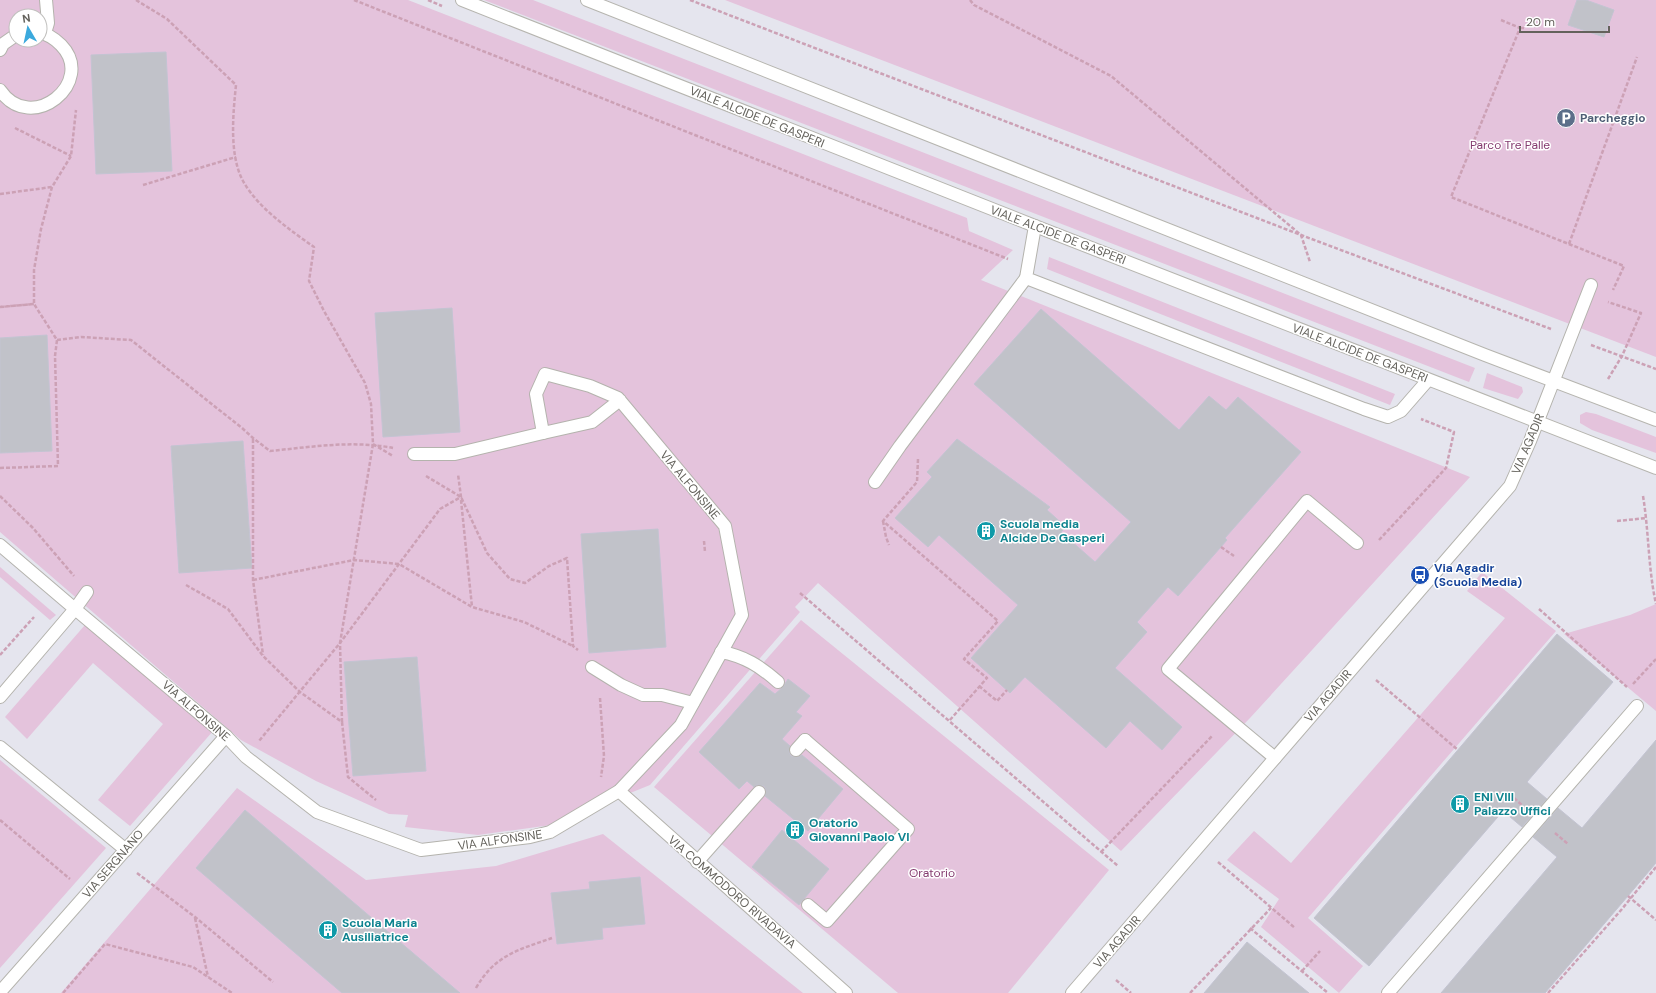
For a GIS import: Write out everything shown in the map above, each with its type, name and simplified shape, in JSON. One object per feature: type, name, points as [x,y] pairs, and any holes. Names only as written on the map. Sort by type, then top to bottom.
[{"type":"street","name":"VIALE ALCIDE DE GASPERI","points":[[462,0],[1035,226],[1656,468]]},
{"type":"street","points":[[587,0],[1318,289],[1656,420]]},
{"type":"street","points":[[0,90],[4,96],[12,102],[22,107],[33,108],[45,106],[64,92],[69,81],[71,69],[69,58],[64,47],[55,39],[48,36]]},
{"type":"street","points":[[0,50],[3,44],[8,41]]},
{"type":"street","points":[[875,482],[1027,272],[1035,226]]},
{"type":"street","points":[[1027,272],[1364,409],[1388,417],[1401,411],[1428,380]]},
{"type":"street","name":"VIA AGADIR","points":[[1072,993],[1510,486],[1591,285]]},
{"type":"street","name":"VIA ALFONSINE","points":[[0,545],[226,736],[246,757],[317,812],[421,850],[530,837],[550,832],[619,791],[681,725],[742,615],[725,526],[618,398],[590,386],[545,374],[536,394],[543,433]]},
{"type":"street","points":[[414,454],[455,454],[592,422],[620,400]]},
{"type":"street","points":[[1275,758],[1168,669],[1307,501],[1357,543]]},
{"type":"street","points":[[0,697],[75,609],[87,592]]},
{"type":"street","points":[[721,652],[734,655],[755,664],[778,682]]},
{"type":"street","points":[[592,667],[621,685],[643,695],[662,695],[693,703]]},
{"type":"street","points":[[1388,993],[1637,706]]},
{"type":"street","name":"VIA SERGNANO","points":[[0,992],[226,736]]},
{"type":"street","points":[[796,750],[805,740],[908,829],[826,921],[808,905]]},
{"type":"street","points":[[0,747],[126,850]]},
{"type":"street","name":"VIA COMMODORO RIVADAVIA","points":[[619,791],[846,993]]},
{"type":"street","points":[[697,862],[759,792]]},
{"type":"path","points":[[136,0],[167,19],[236,85],[232,120],[236,157],[243,180],[257,200],[291,230],[314,247],[309,280],[324,311],[365,383],[371,404],[373,444],[340,643],[342,722],[348,777],[376,800]]},
{"type":"path","points":[[354,0],[1027,272]]},
{"type":"path","points":[[690,0],[1301,235],[1656,369]]},
{"type":"path","points":[[970,0],[974,5],[1112,76],[1301,235],[1318,289]]},
{"type":"path","points":[[1502,20],[1520,28],[1525,28]]},
{"type":"path","points":[[1520,28],[1451,197],[1624,266],[1613,292]]},
{"type":"path","points":[[1569,244],[1637,57]]},
{"type":"path","points":[[10,125],[71,156]]},
{"type":"path","points":[[143,185],[236,157]]},
{"type":"path","points":[[0,194],[52,187],[40,229],[34,270],[34,304],[57,340],[55,356],[58,466],[0,468]]},
{"type":"path","points":[[1607,380],[1622,356],[1641,314],[1608,302],[1610,297]]},
{"type":"path","points":[[0,307],[34,304]]},
{"type":"path","points":[[57,340],[81,337],[131,340],[270,451],[373,444],[397,448],[414,454]]},
{"type":"path","points":[[1357,543],[1362,546],[1377,542],[1446,468],[1454,432],[1401,411]]},
{"type":"path","points":[[253,438],[253,580],[263,656]]},
{"type":"path","points":[[883,520],[917,482],[918,459],[900,446]]},
{"type":"path","points":[[455,454],[461,497],[472,607]]},
{"type":"path","points":[[0,496],[33,528],[87,592]]},
{"type":"path","points":[[1643,496],[1650,578],[1656,604]]},
{"type":"path","points":[[246,757],[340,643],[440,509],[461,497]]},
{"type":"path","points":[[461,497],[487,553],[510,579],[525,583],[549,566],[567,558],[573,646]]},
{"type":"path","points":[[1617,521],[1646,518]]},
{"type":"path","points":[[883,520],[889,545]]},
{"type":"path","points":[[883,520],[998,620],[964,658],[987,678],[949,721]]},
{"type":"path","points":[[253,580],[354,560],[399,564],[472,607],[524,622],[573,646],[590,660],[600,697],[604,756],[601,780]]},
{"type":"path","points":[[186,585],[228,609],[263,656],[300,692],[342,722]]},
{"type":"path","points":[[800,594],[1118,866]]},
{"type":"path","points":[[1539,609],[1629,688],[1656,659]]},
{"type":"path","points":[[0,656],[34,617]]},
{"type":"path","points":[[1376,680],[1458,750]]},
{"type":"path","points":[[979,686],[997,701],[1007,690]]},
{"type":"path","points":[[1101,852],[1228,719]]},
{"type":"path","points":[[0,820],[59,869],[86,895]]},
{"type":"path","points":[[1218,862],[1295,928]]},
{"type":"path","points":[[1548,993],[1656,867]]},
{"type":"path","points":[[137,873],[274,982]]},
{"type":"path","points":[[1630,897],[1656,920]]},
{"type":"path","points":[[1190,993],[1250,928],[1271,908]]},
{"type":"path","points":[[194,917],[208,977]]},
{"type":"path","points":[[1250,928],[1328,993]]},
{"type":"path","points":[[476,988],[496,962],[519,949],[552,938]]},
{"type":"path","points":[[63,993],[105,944],[193,967],[232,993]]},
{"type":"path","points":[[1302,971],[1320,951]]},
{"type":"path","points":[[1116,980],[1131,993]]},
{"type":"green space","points":[[0,0],[408,0],[967,218],[969,231],[1013,250],[981,280],[1470,477],[1250,718],[1121,851],[818,583],[795,607],[800,612],[650,785],[551,825],[478,835],[405,827],[408,815],[389,814],[316,781],[241,740],[0,532]]},
{"type":"green space","points":[[484,0],[533,0],[1475,368],[1469,382]]},
{"type":"green space","name":"Parco Tre Palle","points":[[725,0],[1656,0],[1656,357]]},
{"type":"green space","points":[[1049,257],[1395,394],[1390,405],[1047,269]]},
{"type":"green space","points":[[1487,373],[1522,387],[1523,392],[1518,399],[1483,388]]},
{"type":"green space","points":[[1586,412],[1596,414],[1656,437],[1656,453],[1592,430],[1580,423],[1580,415]]},
{"type":"green space","points":[[0,567],[56,615],[50,620],[0,577]]},
{"type":"green space","points":[[1482,572],[1556,631],[1308,918],[1363,966],[1339,993],[1261,927],[1279,899],[1227,860],[1254,831],[1291,863],[1505,618],[1467,591]]},
{"type":"green space","points":[[1656,604],[1656,711],[1564,634],[1630,615]]},
{"type":"green space","name":"Oratorio","points":[[801,620],[1109,870],[1008,993],[898,993],[654,787]]},
{"type":"green space","points":[[85,625],[213,731],[130,826],[98,800],[163,724],[93,663],[27,739],[5,717]]},
{"type":"green space","points":[[0,760],[106,848],[0,968]]},
{"type":"green space","points":[[237,788],[366,880],[496,866],[603,834],[803,993],[61,993]]},
{"type":"building","points":[[1577,0],[1586,0],[1614,10],[1604,37],[1568,25]]},
{"type":"building","points":[[166,52],[172,171],[96,174],[91,55]]},
{"type":"building","points":[[452,308],[460,432],[383,437],[375,313]]},
{"type":"building","name":"Scuola media Alcide De Gasperi","points":[[1041,309],[1179,430],[1209,396],[1226,410],[1238,397],[1301,452],[1225,538],[1227,540],[1178,596],[1168,587],[1137,622],[1147,632],[1115,668],[1182,727],[1162,750],[1130,721],[1106,748],[1025,677],[1010,693],[971,658],[1018,605],[939,535],[928,547],[895,518],[932,477],[927,472],[957,439],[1050,507],[1047,510],[1066,527],[1061,532],[1095,562],[1131,522],[974,384]]},
{"type":"building","points":[[47,335],[52,451],[0,453],[0,338]]},
{"type":"building","points":[[243,441],[252,568],[179,573],[171,446]]},
{"type":"building","points":[[658,529],[666,647],[589,653],[581,534]]},
{"type":"building","name":"ENI VIII Palazzo Uffici","points":[[1557,634],[1613,682],[1527,782],[1547,799],[1522,827],[1503,811],[1369,966],[1314,918]]},
{"type":"building","points":[[417,657],[426,771],[353,776],[344,662]]},
{"type":"building","points":[[788,679],[810,696],[796,712],[802,716],[782,739],[790,746],[789,752],[791,756],[798,757],[802,755],[843,789],[808,831],[765,796],[766,790],[764,786],[757,785],[754,787],[747,781],[739,789],[699,752],[760,683],[775,694],[783,687]]},
{"type":"building","points":[[1656,740],[1656,863],[1628,896],[1545,993],[1441,993],[1557,857],[1533,837],[1558,808],[1582,828]]},
{"type":"building","name":"Scuola Maria Ausiliatrice","points":[[245,810],[460,993],[342,993],[196,868]]},
{"type":"building","points":[[782,830],[829,869],[799,905],[752,867]]},
{"type":"building","points":[[640,877],[645,924],[602,928],[603,939],[557,944],[551,893],[590,889],[589,882]]},
{"type":"building","points":[[1247,942],[1309,993],[1204,993]]},
{"type":"place","name":"Parcheggio","points":[[1566,118]]},
{"type":"place","name":"Scuola media Alcide De Gasperi","points":[[986,531]]},
{"type":"place","name":"Via Agadir (Scuola Media)","points":[[1420,575]]},
{"type":"place","name":"ENI VIII Palazzo Uffici","points":[[1460,804]]},
{"type":"place","name":"Oratorio Giovanni Paolo VI","points":[[795,830]]},
{"type":"place","name":"Scuola Maria Ausiliatrice","points":[[328,930]]}]
